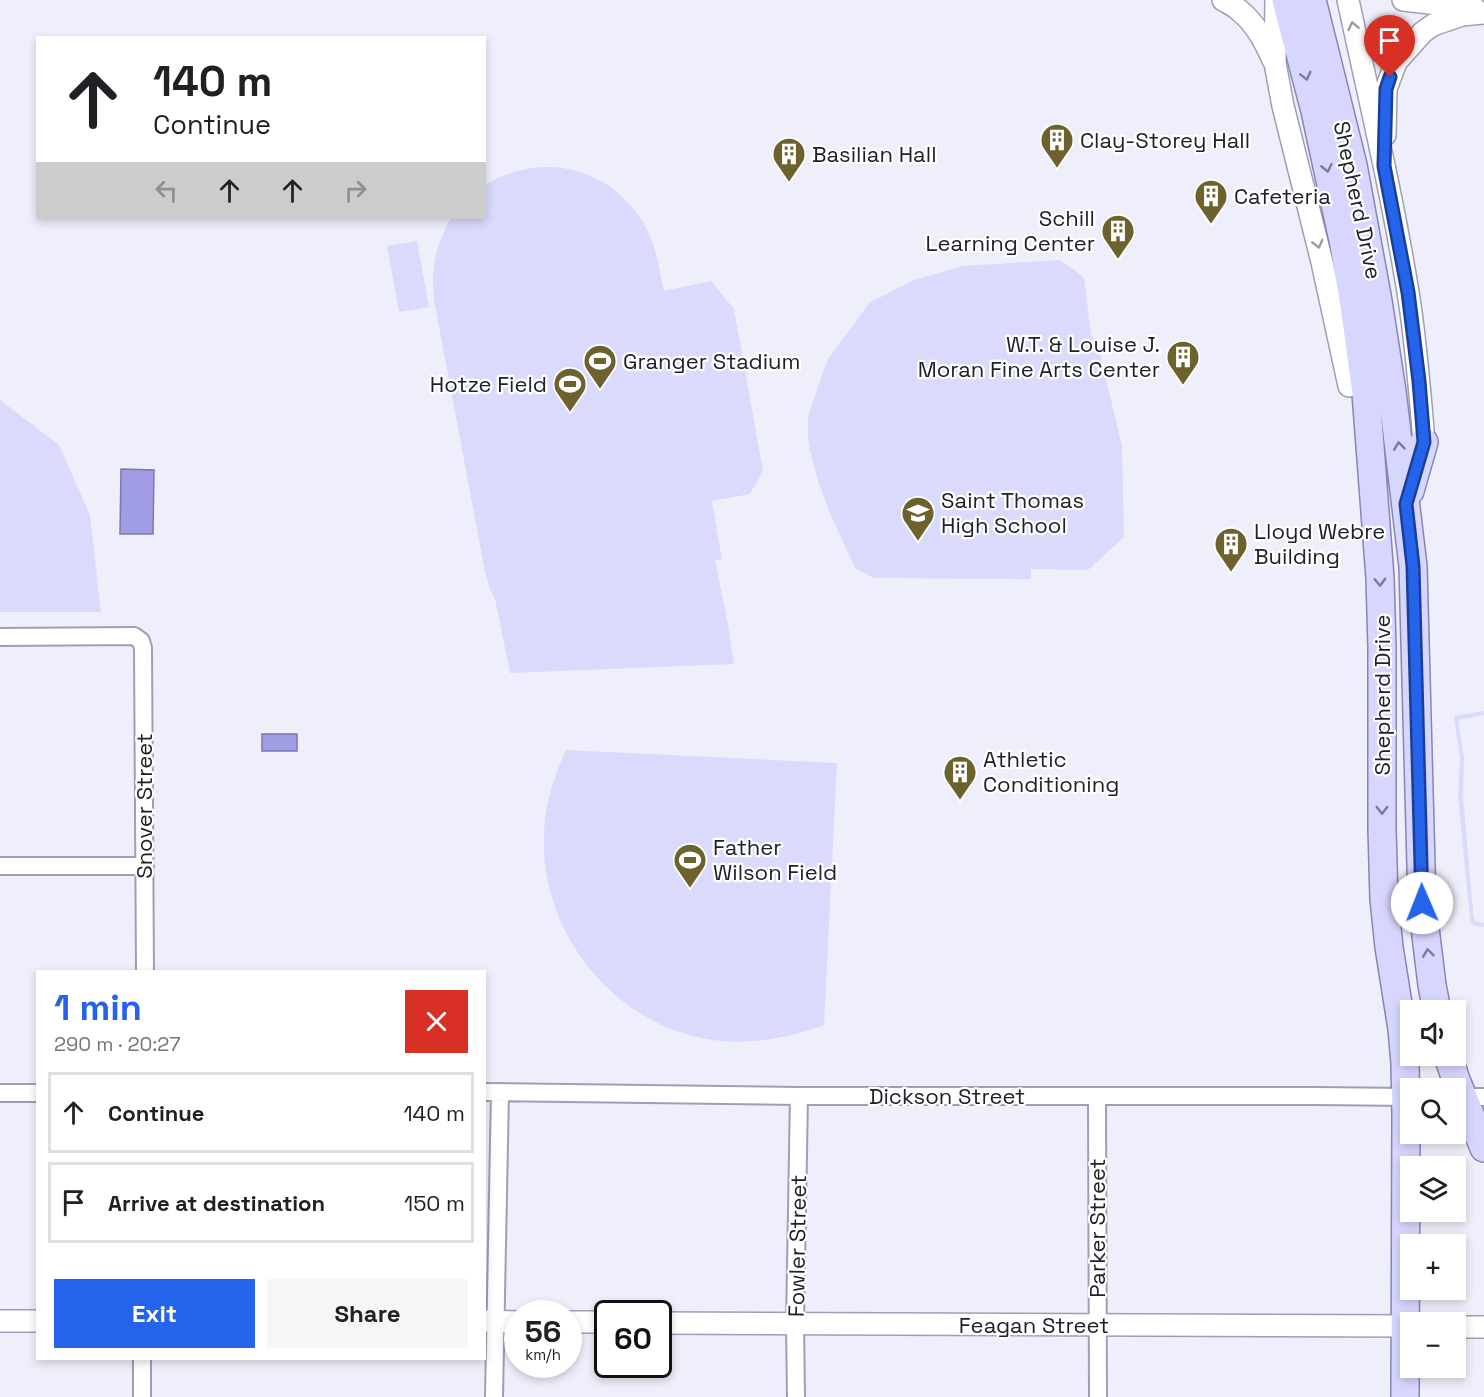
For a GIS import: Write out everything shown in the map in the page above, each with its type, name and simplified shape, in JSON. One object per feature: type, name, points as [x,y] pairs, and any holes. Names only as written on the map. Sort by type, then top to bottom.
[{"type":"main road","name":"Shepherd Drive","points":[[1286,0],[1327,112],[1353,165],[1392,391],[1413,566],[1422,903],[1435,1000]]},
{"type":"main road","name":"Shepherd Drive","points":[[1312,0],[1366,393],[1380,578],[1384,899],[1406,1078]]},
{"type":"main road","points":[[1350,386],[1375,502]]},
{"type":"main road","points":[[1406,504],[1424,442]]},
{"type":"main road","points":[[1382,647],[1404,657],[1416,671]]},
{"type":"main road","points":[[1451,1066],[1456,1080],[1468,1097],[1484,1148]]},
{"type":"main road","name":"Shepherd Drive","points":[[1408,1144],[1408,1312]]},
{"type":"main road","name":"Shepherd Drive","points":[[1405,1397],[1406,1378]]},
{"type":"street","points":[[1223,0],[1240,11],[1255,27],[1275,63]]},
{"type":"street","points":[[1276,0],[1275,63],[1282,106],[1322,261],[1350,386]]},
{"type":"street","points":[[1348,0],[1384,166],[1408,292],[1424,442]]},
{"type":"street","points":[[1403,0],[1484,11]]},
{"type":"street","points":[[1384,166],[1386,89],[1396,62],[1432,25],[1462,15],[1484,11]]},
{"type":"street","name":"Snover Street","points":[[0,637],[134,636],[141,641],[143,648],[146,970]]},
{"type":"street","points":[[0,866],[145,866]]},
{"type":"street","points":[[492,1092],[489,1322],[494,1397]]},
{"type":"street","name":"Dickson Street","points":[[492,1092],[798,1096],[1400,1097]]},
{"type":"street","points":[[0,1093],[36,1093]]},
{"type":"street","name":"Fowler Street","points":[[796,1397],[798,1096]]},
{"type":"street","name":"Parker Street","points":[[1097,1096],[1098,1397]]},
{"type":"street","points":[[0,1321],[36,1322]]},
{"type":"street","name":"Feagan Street","points":[[672,1323],[1400,1326]]},
{"type":"street","points":[[1466,1326],[1484,1327]]},
{"type":"street","points":[[142,1360],[142,1397]]},
{"type":"shaded area","name":"Granger Stadium","points":[[558,167],[582,173],[608,185],[630,204],[646,228],[652,241],[664,291],[711,281],[734,309],[763,471],[750,494],[712,501],[722,559],[715,560],[734,664],[510,673],[495,599],[485,572],[434,300],[433,278],[435,258],[441,238],[450,219],[486,219],[486,184],[526,169]]},
{"type":"shaded area","points":[[417,241],[429,307],[399,312],[387,246]]},
{"type":"shaded area","points":[[1060,260],[1084,277],[1091,335],[1097,341],[1122,446],[1124,537],[1088,570],[1031,569],[1031,579],[874,578],[855,568],[818,481],[808,438],[808,417],[827,361],[869,303],[914,280],[963,266]]},
{"type":"shaded area","points":[[0,400],[59,445],[90,515],[101,612],[0,612]]},
{"type":"shaded area","points":[[121,469],[154,470],[153,534],[120,534]]},
{"type":"shaded area","points":[[1484,711],[1484,715],[1458,720],[1464,758],[1463,795],[1474,916],[1475,921],[1484,923],[1484,927],[1479,927],[1472,924],[1470,915],[1458,795],[1460,758],[1454,716]]},
{"type":"shaded area","points":[[262,734],[297,734],[297,751],[262,751]]},
{"type":"shaded area","name":"Father Wilson Field","points":[[566,750],[837,763],[824,1025],[797,1034],[755,1041],[713,1040],[677,1031],[644,1016],[615,994],[589,968],[569,938],[554,905],[546,870],[544,833],[546,811],[554,780]]},
{"type":"place","name":"Clay-Storey Hall","points":[[1057,169]]},
{"type":"place","name":"Basilian Hall","points":[[789,183]]},
{"type":"place","name":"Cafeteria","points":[[1211,225]]},
{"type":"place","name":"Schill Learning Center","points":[[1118,260]]},
{"type":"place","name":"W.T. & Louise J. Moran Fine Arts Center","points":[[1183,386]]},
{"type":"place","name":"Granger Stadium","points":[[600,390]]},
{"type":"place","name":"Hotze Field","points":[[570,413]]},
{"type":"place","name":"Saint Thomas High School","points":[[918,542]]},
{"type":"place","name":"Lloyd Webre Building","points":[[1231,573]]},
{"type":"place","name":"Athletic Conditioning","points":[[960,801]]},
{"type":"place","name":"Father Wilson Field","points":[[690,889]]},
{"type":"route","points":[[1390,77],[1386,89],[1384,166],[1408,292],[1424,442],[1406,504],[1413,566],[1422,903]]}]
